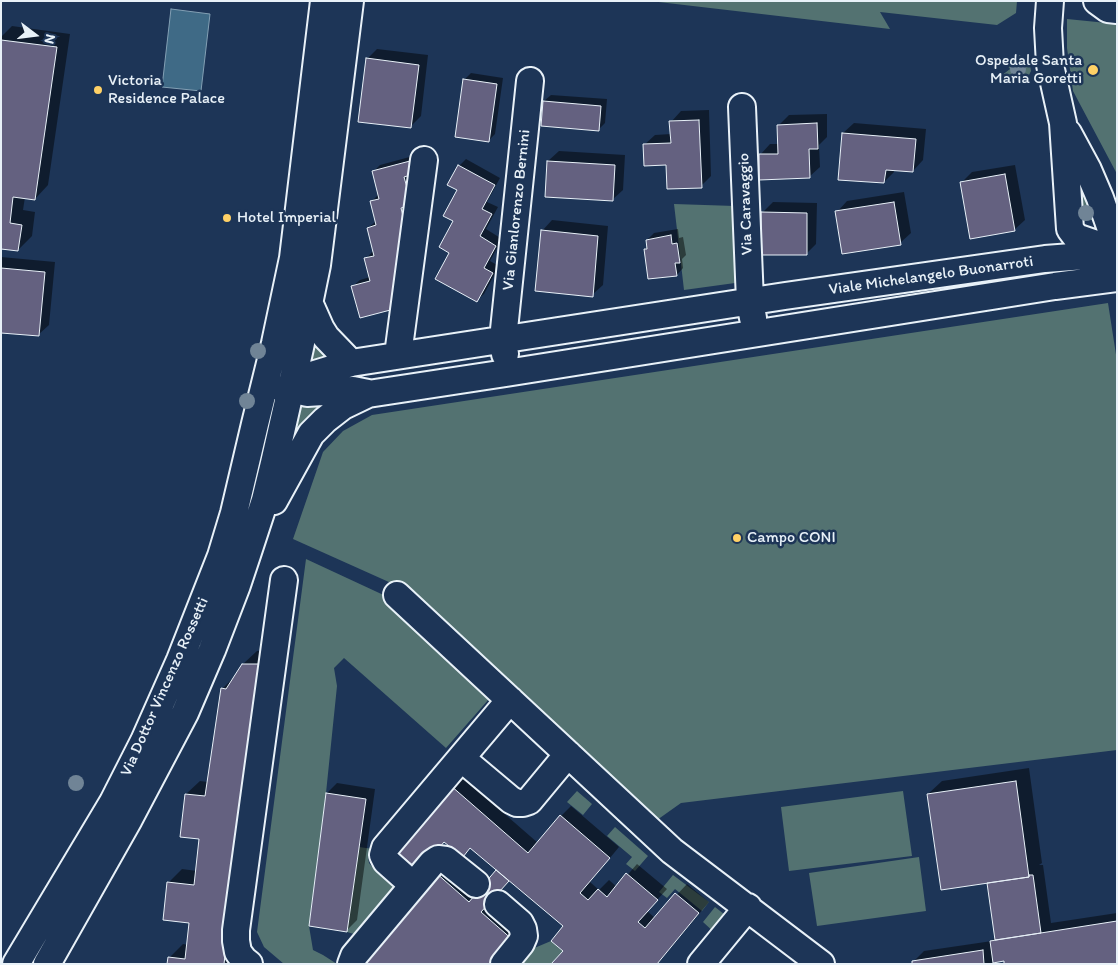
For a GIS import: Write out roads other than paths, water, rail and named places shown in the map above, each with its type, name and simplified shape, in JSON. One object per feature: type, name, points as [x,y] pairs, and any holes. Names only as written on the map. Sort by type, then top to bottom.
[{"type":"street","name":"Via Dottor Vincenzo Rossetti","points":[[16,964],[113,802],[144,741],[194,628],[221,556],[234,513],[293,258],[324,1]]},
{"type":"street","name":"Via Dottor Vincenzo Rossetti","points":[[47,964],[120,837],[185,713],[220,631],[256,529],[274,463],[317,264],[350,1]]},
{"type":"street","points":[[1050,1],[1048,28],[1050,65],[1064,123],[1070,229],[1076,237],[1102,246],[1116,258]]},
{"type":"street","points":[[1097,1],[1108,9],[1117,10]]},
{"type":"street","name":"Via Gianlorenzo Bernini","points":[[504,339],[530,81]]},
{"type":"street","name":"Via Caravaggio","points":[[742,107],[750,301]]},
{"type":"street","points":[[1064,123],[1100,198],[1114,238],[1116,258]]},
{"type":"street","points":[[398,355],[424,160]]},
{"type":"street","name":"Viale Michelangelo Buonarroti","points":[[291,389],[302,378],[351,363],[398,355],[750,301],[1051,259],[1116,258]]},
{"type":"street","name":"Viale Michelangelo Buonarroti","points":[[256,529],[278,494],[311,434],[343,406],[368,394],[756,333],[1116,258]]},
{"type":"street","points":[[750,301],[756,333]]},
{"type":"street","points":[[309,302],[321,329],[339,352],[351,363]]},
{"type":"street","points":[[504,339],[506,373]]},
{"type":"street","points":[[264,388],[291,389]]},
{"type":"street","name":"Viale Michelangelo Buonarroti","points":[[291,389],[307,393],[354,390],[368,394]]},
{"type":"street","points":[[249,964],[238,952],[236,930],[284,580]]},
{"type":"street","points":[[398,595],[672,850],[821,964]]},
{"type":"street","points":[[414,885],[386,862],[383,855],[385,848],[437,782],[461,758],[510,700]]},
{"type":"street","points":[[461,758],[511,800],[523,803],[529,801],[568,754]]},
{"type":"street","points":[[351,964],[354,956],[432,863],[438,859],[446,860],[476,884]]},
{"type":"street","points":[[498,904],[520,923],[524,929],[521,943],[504,964]]},
{"type":"street","points":[[701,964],[748,907]]},
{"type":"street","points":[[66,964],[75,913]]},
{"type":"water","points":[[171,9],[210,14],[201,91],[162,87]]},
{"type":"place","name":"Ospedale Santa Maria Goretti","points":[[1093,70]]},
{"type":"place","name":"Victoria Residence Palace","points":[[98,90]]},
{"type":"place","name":"Hotel Imperial","points":[[227,218]]},
{"type":"place","name":"Campo CONI","points":[[737,538]]}]
